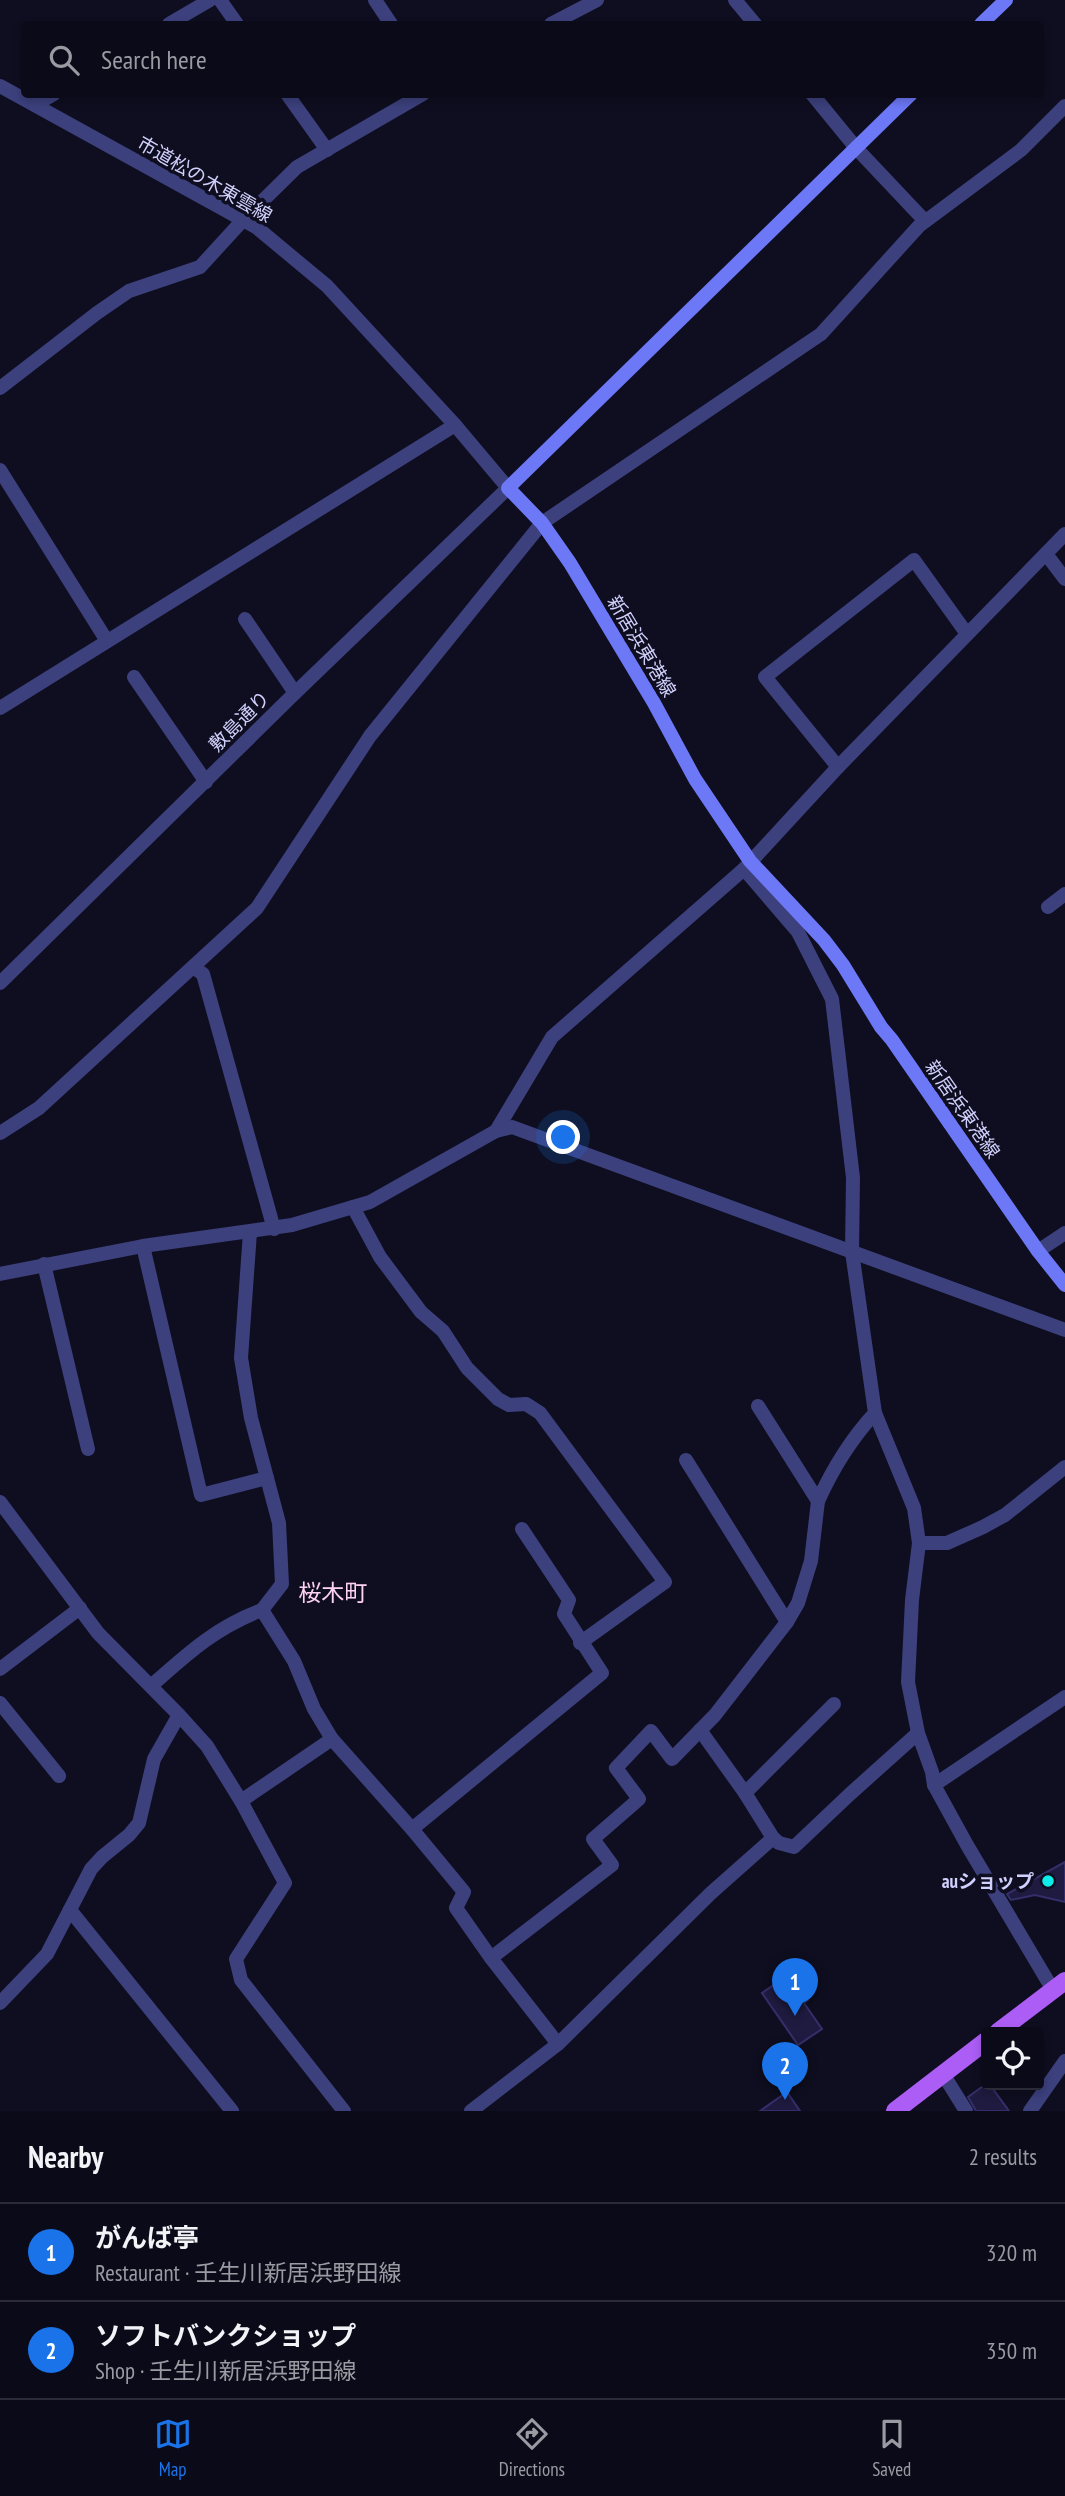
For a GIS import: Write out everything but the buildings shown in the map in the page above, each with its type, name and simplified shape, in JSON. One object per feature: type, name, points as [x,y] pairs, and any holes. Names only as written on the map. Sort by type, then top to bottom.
[{"type":"main road","points":[[984,21],[1006,0]]},
{"type":"main road","points":[[508,488],[907,98]]},
{"type":"main road","name":"新居浜東港線","points":[[508,488],[542,523],[584,586],[747,865],[824,940],[843,965],[881,1027],[1038,1251],[1065,1284]]},
{"type":"main road","points":[[1005,2027],[1059,1986]]},
{"type":"main road","points":[[895,2111],[981,2045]]},
{"type":"street","points":[[174,21],[210,0]]},
{"type":"street","points":[[220,0],[235,21]]},
{"type":"street","points":[[375,0],[389,21]]},
{"type":"street","points":[[557,21],[597,0]]},
{"type":"street","points":[[735,0],[752,21]]},
{"type":"street","name":"市道松の木東雲線","points":[[0,86],[21,98]]},
{"type":"street","name":"市道松の木東雲線","points":[[22,98],[256,227],[327,286],[455,425],[508,488]]},
{"type":"street","points":[[36,106],[48,98]]},
{"type":"street","points":[[290,98],[327,150]]},
{"type":"street","points":[[0,388],[129,291],[200,267],[297,167],[417,98]]},
{"type":"street","points":[[815,98],[857,149],[925,221]]},
{"type":"street","points":[[0,1133],[40,1108],[257,908],[370,736],[542,523],[821,334],[925,221],[1021,150],[1065,106]]},
{"type":"street","points":[[0,708],[455,425]]},
{"type":"street","points":[[0,470],[107,641]]},
{"type":"street","name":"敷島通り","points":[[0,983],[508,488]]},
{"type":"street","points":[[496,1131],[552,1037],[747,865],[838,767],[1065,534]]},
{"type":"street","points":[[1046,554],[1065,579]]},
{"type":"street","points":[[838,767],[765,677],[914,561],[967,634]]},
{"type":"street","points":[[245,619],[295,693]]},
{"type":"street","points":[[134,677],[206,782]]},
{"type":"street","points":[[747,865],[798,932],[832,999],[853,1178],[852,1252],[875,1413],[914,1508],[919,1543],[912,1600],[908,1682],[918,1733],[934,1785],[967,1845],[1059,1986]]},
{"type":"street","points":[[1048,907],[1065,894]]},
{"type":"street","points":[[193,967],[203,974],[274,1229]]},
{"type":"street","points":[[0,1274],[143,1246],[274,1229],[354,1207],[380,1196],[496,1131],[512,1127],[1065,1330]]},
{"type":"street","points":[[354,1207],[380,1257],[421,1312],[443,1331],[467,1368],[498,1399],[509,1405],[526,1404],[540,1413],[665,1581],[580,1643]]},
{"type":"street","points":[[151,1686],[234,1620],[262,1610],[282,1584],[279,1523],[251,1418],[241,1358],[250,1232]]},
{"type":"street","points":[[1038,1251],[1065,1233]]},
{"type":"street","points":[[143,1246],[201,1495],[267,1478]]},
{"type":"street","points":[[44,1264],[88,1449]]},
{"type":"street","points":[[758,1406],[817,1501]]},
{"type":"street","points":[[491,1958],[612,1865],[593,1839],[639,1799],[616,1768],[651,1731],[672,1759],[715,1716],[787,1622],[798,1603],[811,1561],[817,1501],[834,1467],[856,1433],[875,1413]]},
{"type":"street","points":[[686,1460],[787,1622]]},
{"type":"street","points":[[919,1543],[947,1543],[983,1527],[1005,1515],[1065,1467]]},
{"type":"street","points":[[0,1502],[98,1633],[207,1746],[241,1801],[285,1883],[236,1959],[241,1980],[344,2111]]},
{"type":"street","points":[[412,1829],[601,1673],[564,1614],[569,1600],[522,1529]]},
{"type":"street","points":[[0,1669],[79,1608]]},
{"type":"street","points":[[262,1610],[294,1661],[314,1709],[332,1739],[464,1892],[456,1908],[558,2044]]},
{"type":"street","points":[[934,1785],[1065,1697]]},
{"type":"street","points":[[0,1703],[59,1776]]},
{"type":"street","points":[[745,1793],[834,1704]]},
{"type":"street","points":[[0,2003],[47,1954],[91,1869],[129,1835],[139,1822],[154,1759],[179,1715]]},
{"type":"street","points":[[700,1730],[773,1838],[779,1843],[794,1847],[918,1733]]},
{"type":"street","points":[[241,1801],[332,1739]]},
{"type":"street","points":[[471,2111],[558,2044],[711,1893],[773,1838]]},
{"type":"street","points":[[70,1910],[232,2111]]},
{"type":"street","points":[[1030,2111],[1065,2061]]},
{"type":"street","points":[[943,2074],[966,2111]]},
{"type":"place","name":"auショップ","points":[[1048,1881]]},
{"type":"place","name":"がんば亭","points":[[795,2016]]},
{"type":"place","name":"ソフトバンクショップ","points":[[785,2100]]},
{"type":"district","name":"桜木町","points":[[333,1593]]}]
